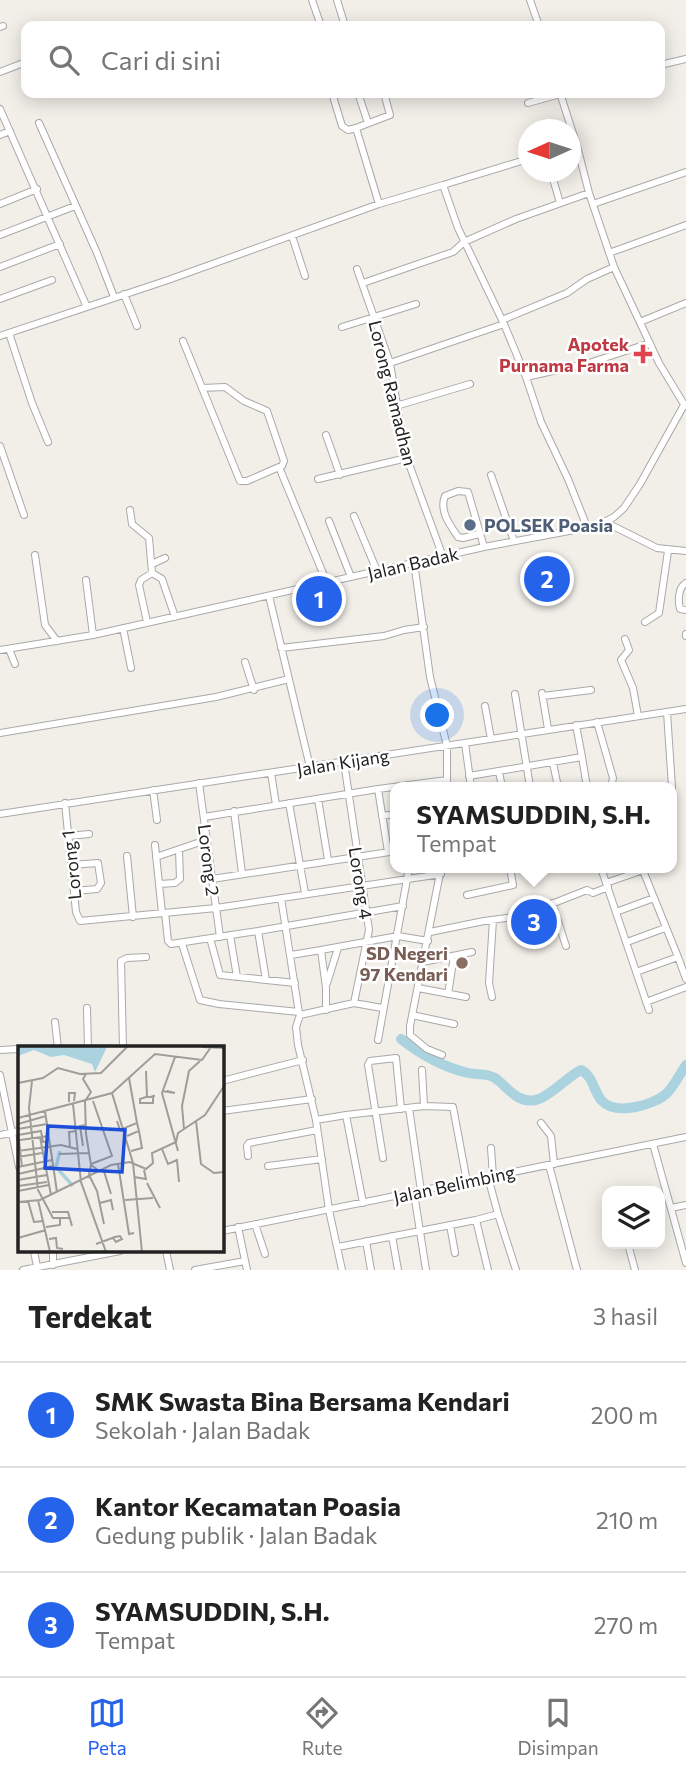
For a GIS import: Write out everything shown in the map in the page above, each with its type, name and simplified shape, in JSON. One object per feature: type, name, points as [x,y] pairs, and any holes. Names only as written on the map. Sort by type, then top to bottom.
[{"type":"street","points":[[312,0],[318,21]]},
{"type":"street","points":[[337,0],[343,21]]},
{"type":"street","points":[[530,0],[537,21]]},
{"type":"street","points":[[665,64],[686,58]]},
{"type":"street","points":[[0,70],[21,64]]},
{"type":"street","points":[[334,98],[342,126],[348,130],[390,115],[385,98]]},
{"type":"street","points":[[360,98],[368,123]]},
{"type":"street","points":[[528,103],[546,98]]},
{"type":"street","points":[[561,98],[567,119]]},
{"type":"street","points":[[0,108],[86,306]]},
{"type":"street","points":[[39,123],[114,297]]},
{"type":"street","points":[[356,128],[379,204]]},
{"type":"street","points":[[0,135],[10,131]]},
{"type":"street","points":[[0,336],[379,204],[518,162]]},
{"type":"street","points":[[581,168],[614,267],[664,373],[685,407]]},
{"type":"street","points":[[593,204],[686,172]]},
{"type":"street","points":[[554,182],[560,203]]},
{"type":"street","points":[[443,185],[464,242],[503,322],[541,422],[587,527]]},
{"type":"street","points":[[0,204],[37,189]]},
{"type":"street","points":[[363,283],[453,252],[464,242],[589,193]]},
{"type":"street","points":[[0,235],[75,206]]},
{"type":"street","points":[[609,253],[686,225]]},
{"type":"street","points":[[292,236],[305,276]]},
{"type":"street","points":[[0,267],[60,244]]},
{"type":"street","points":[[390,363],[503,322],[567,293],[587,279],[614,267]]},
{"type":"street","name":"Lorong Ramadhan","points":[[357,269],[390,363],[407,458],[443,556]]},
{"type":"street","points":[[0,299],[52,280]]},
{"type":"street","points":[[124,294],[137,326]]},
{"type":"street","points":[[640,322],[686,303]]},
{"type":"street","points":[[342,327],[416,304]]},
{"type":"street","points":[[9,333],[48,442]]},
{"type":"street","points":[[183,341],[202,388],[240,481],[247,481],[279,467],[284,461],[267,411],[244,401],[225,387],[202,388]]},
{"type":"street","points":[[526,377],[589,363],[650,343]]},
{"type":"street","points":[[396,406],[470,384]]},
{"type":"street","name":"Jalan Badak","points":[[0,650],[93,635],[414,562],[605,522],[624,508],[685,407]]},
{"type":"street","points":[[326,435],[340,475]]},
{"type":"street","points":[[0,446],[24,515]]},
{"type":"street","points":[[318,479],[407,458]]},
{"type":"street","points":[[279,467],[327,583]]},
{"type":"street","points":[[491,475],[514,541]]},
{"type":"street","points":[[480,534],[458,537],[443,504],[446,496],[458,491],[468,492],[484,547]]},
{"type":"street","points":[[130,510],[132,524],[149,538],[152,573]]},
{"type":"street","points":[[355,516],[377,571]]},
{"type":"street","points":[[329,521],[351,577]]},
{"type":"street","points":[[605,522],[653,547],[668,551],[686,551]]},
{"type":"street","points":[[645,622],[659,613],[668,551]]},
{"type":"street","points":[[35,555],[45,643]]},
{"type":"street","points":[[152,564],[165,558]]},
{"type":"street","points":[[414,562],[430,677],[447,746],[447,782]]},
{"type":"street","points":[[152,573],[162,579],[175,617]]},
{"type":"street","points":[[147,622],[139,585],[141,580],[152,573]]},
{"type":"street","points":[[86,580],[93,635]]},
{"type":"street","points":[[686,583],[682,584],[679,606],[680,609],[686,610]]},
{"type":"street","points":[[269,596],[310,766]]},
{"type":"street","points":[[45,625],[57,641]]},
{"type":"street","points":[[281,648],[384,636],[424,627]]},
{"type":"street","points":[[123,628],[131,668]]},
{"type":"street","points":[[625,639],[629,650],[621,660],[633,688],[638,716]]},
{"type":"street","points":[[9,649],[15,664]]},
{"type":"street","points":[[245,662],[254,690]]},
{"type":"street","points":[[0,733],[172,706],[254,690],[289,679]]},
{"type":"street","points":[[548,729],[542,694],[591,690]]},
{"type":"street","points":[[515,694],[529,782]]},
{"type":"street","points":[[485,706],[491,739]]},
{"type":"street","name":"Jalan Kijang","points":[[0,814],[686,709]]},
{"type":"street","points":[[667,712],[671,782]]},
{"type":"street","points":[[597,722],[612,782]]},
{"type":"street","points":[[576,725],[586,782]]},
{"type":"street","points":[[465,743],[470,782]]},
{"type":"street","points":[[469,776],[582,757]]},
{"type":"street","name":"Lorong 4","points":[[344,762],[366,914],[367,942],[354,1003]]},
{"type":"street","points":[[552,763],[557,782]]},
{"type":"street","points":[[499,772],[501,782]]},
{"type":"street","points":[[271,773],[276,805]]},
{"type":"street","name":"Lorong 2","points":[[199,783],[220,937]]},
{"type":"street","points":[[204,817],[390,788]]},
{"type":"street","points":[[378,789],[390,844]]},
{"type":"street","points":[[153,790],[157,820]]},
{"type":"street","points":[[318,799],[328,860]]},
{"type":"street","name":"Lorong 1","points":[[65,803],[77,918],[85,921],[133,917]]},
{"type":"street","points":[[289,803],[305,894]]},
{"type":"street","points":[[234,811],[242,873]]},
{"type":"street","points":[[382,816],[390,815]]},
{"type":"street","points":[[68,836],[89,834]]},
{"type":"street","points":[[156,857],[206,840]]},
{"type":"street","points":[[155,845],[170,944],[403,906]]},
{"type":"street","points":[[159,884],[175,883],[180,879],[179,849]]},
{"type":"street","points":[[212,879],[390,851]]},
{"type":"street","points":[[127,856],[133,917],[216,908],[432,873]]},
{"type":"street","points":[[71,865],[97,863],[101,883],[97,888],[74,891]]},
{"type":"street","points":[[378,1040],[408,873]]},
{"type":"street","points":[[441,873],[410,1035],[427,1049],[442,1055]]},
{"type":"street","points":[[467,895],[513,885],[511,873]]},
{"type":"street","points":[[603,873],[648,1006],[686,987]]},
{"type":"street","points":[[430,932],[522,915],[587,890],[593,892],[634,873]]},
{"type":"street","points":[[645,873],[686,979]]},
{"type":"street","points":[[281,898],[299,1013],[296,1027],[316,1120],[329,1210],[342,1270]]},
{"type":"street","points":[[617,912],[654,898]]},
{"type":"street","points":[[552,903],[566,946]]},
{"type":"street","points":[[522,915],[528,937]]},
{"type":"street","points":[[492,997],[489,984],[493,920]]},
{"type":"street","points":[[627,942],[665,928]]},
{"type":"street","points":[[258,931],[266,981]]},
{"type":"street","points":[[230,935],[237,977]]},
{"type":"street","points":[[291,955],[398,936],[428,941]]},
{"type":"street","points":[[211,939],[220,975],[295,983]]},
{"type":"street","points":[[182,944],[200,1000],[299,1013],[354,1003],[382,1008]]},
{"type":"street","points":[[326,988],[338,948]]},
{"type":"street","points":[[321,950],[326,1010]]},
{"type":"street","points":[[423,961],[472,952]]},
{"type":"street","points":[[447,994],[454,956]]},
{"type":"street","points":[[123,1046],[121,961],[146,957]]},
{"type":"street","points":[[636,972],[678,957]]},
{"type":"street","points":[[418,988],[466,997]]},
{"type":"street","points":[[87,1008],[88,1046]]},
{"type":"street","points":[[412,1015],[454,1024]]},
{"type":"street","points":[[55,1022],[57,1046]]},
{"type":"street","points":[[0,1050],[18,1049]]},
{"type":"street","points":[[383,1158],[368,1063],[395,1058],[418,1192],[419,1230],[426,1270]]},
{"type":"street","points":[[224,1080],[303,1059]]},
{"type":"street","points":[[422,1070],[424,1106]]},
{"type":"street","points":[[0,1075],[15,1132],[18,1158]]},
{"type":"street","points":[[224,1111],[312,1099]]},
{"type":"street","points":[[316,1120],[374,1110],[424,1106],[454,1108],[467,1182]]},
{"type":"street","points":[[346,1115],[363,1203]]},
{"type":"street","points":[[541,1123],[551,1136],[552,1164],[577,1270]]},
{"type":"street","points":[[248,1156],[249,1143],[317,1130]]},
{"type":"street","points":[[0,1135],[15,1132]]},
{"type":"street","name":"Jalan Belimbing","points":[[224,1230],[686,1136]]},
{"type":"street","points":[[653,1143],[684,1245],[686,1263]]},
{"type":"street","points":[[491,1148],[491,1177],[498,1213],[516,1270]]},
{"type":"street","points":[[268,1166],[322,1159]]},
{"type":"street","points":[[671,1208],[686,1205]]},
{"type":"street","points":[[338,1247],[476,1220],[498,1213]]},
{"type":"street","points":[[476,1220],[488,1270]]},
{"type":"street","points":[[256,1224],[265,1254]]},
{"type":"street","points":[[450,1225],[455,1253]]},
{"type":"street","points":[[238,1227],[247,1270]]},
{"type":"street","points":[[392,1236],[398,1270]]},
{"type":"street","points":[[366,1241],[371,1270]]},
{"type":"street","points":[[629,1249],[635,1270]]},
{"type":"street","points":[[34,1252],[37,1267]]},
{"type":"street","points":[[23,1270],[50,1267],[103,1252]]},
{"type":"street","points":[[166,1252],[170,1270]]},
{"type":"street","points":[[195,1270],[245,1261]]},
{"type":"waterway","points":[[401,1039],[441,1064],[468,1073],[492,1076],[513,1094],[529,1101],[547,1095],[581,1070],[588,1076],[602,1101],[608,1105],[617,1108],[646,1105],[668,1092],[686,1065]]},
{"type":"place","name":"Apotek Purnama Farma","points":[[643,354]]},
{"type":"place","name":"POLSEK Poasia","points":[[470,525]]},
{"type":"place","name":"Kantor Kecamatan Poasia","points":[[547,579]]},
{"type":"place","name":"SMK Swasta Bina Bersama Kendari","points":[[319,599]]},
{"type":"place","name":"SYAMSUDDIN, S.H.","points":[[534,922]]},
{"type":"place","name":"SD Negeri 97 Kendari","points":[[462,963]]}]
